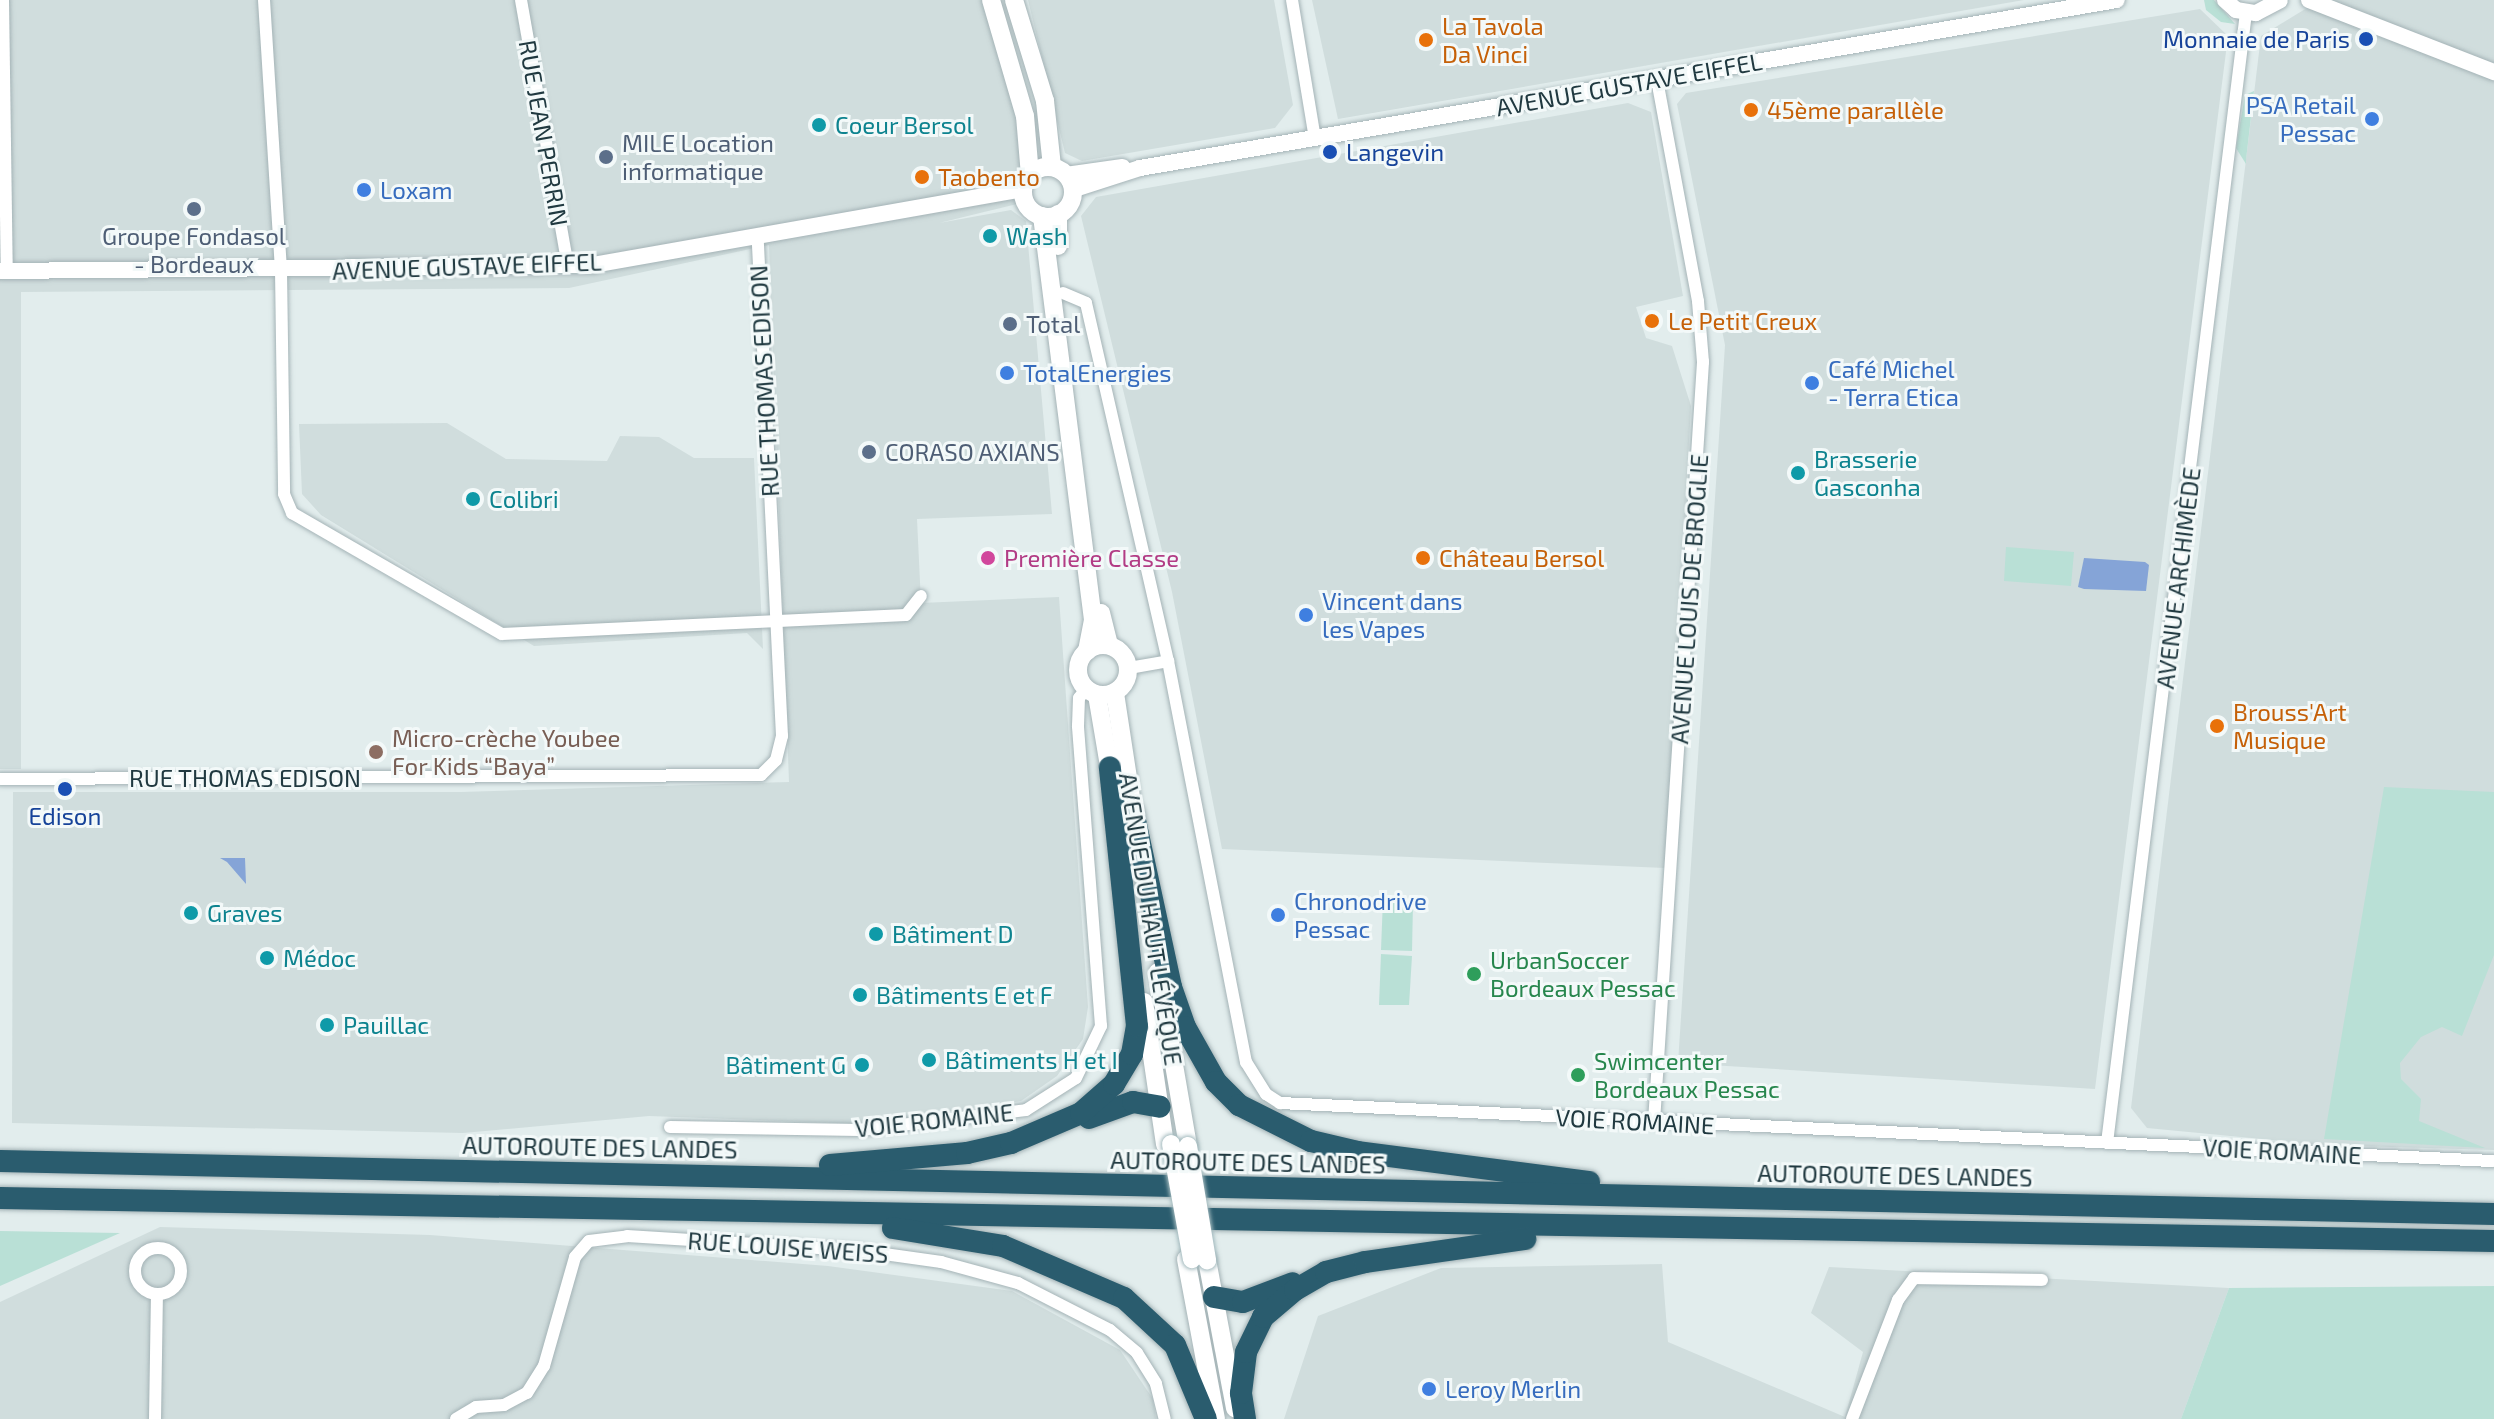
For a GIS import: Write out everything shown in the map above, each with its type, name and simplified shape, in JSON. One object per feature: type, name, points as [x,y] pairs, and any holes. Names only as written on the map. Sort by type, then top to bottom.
[{"type":"highway","points":[[1011,1143],[1081,1113],[1102,1098],[1132,1054],[1135,1001],[1110,767]]},
{"type":"highway","points":[[1133,811],[1171,987],[1185,1027],[1216,1082],[1251,1113],[1311,1141],[1358,1152],[1729,1198]]},
{"type":"highway","points":[[424,1170],[517,1164],[802,1166],[920,1158],[1011,1143],[1067,1128],[1133,1102],[1161,1113]]},
{"type":"highway","name":"AUTOROUTE DES LANDES","points":[[0,1161],[2494,1214]]},
{"type":"highway","points":[[0,1198],[1650,1230],[2494,1241]]},
{"type":"highway","points":[[572,1209],[873,1226],[1003,1246],[1096,1282],[1149,1317],[1181,1355],[1206,1419]]},
{"type":"highway","points":[[1213,1293],[1243,1302],[1326,1272],[1453,1247],[1650,1230]]},
{"type":"highway","points":[[1245,1419],[1242,1370],[1256,1329],[1283,1298],[1326,1272]]},
{"type":"main road","points":[[991,0],[1025,116],[1026,203],[1050,215]]},
{"type":"main road","points":[[1014,0],[1045,101],[1069,204],[1050,215]]},
{"type":"main road","points":[[1026,182],[1064,177]]},
{"type":"main road","points":[[1050,215],[1109,645]]},
{"type":"main road","points":[[1050,215],[1093,620],[1087,651],[1078,665],[1100,692],[1126,682],[1129,668],[1123,654],[1109,645],[1087,651]]},
{"type":"main road","name":"AVENUE DU HAUT LÉVÈQUE","points":[[1100,692],[1161,1113],[1176,1144]]},
{"type":"main road","name":"AVENUE DU HAUT LÉVÈQUE","points":[[1100,692],[1133,811],[1176,1144]]},
{"type":"main road","points":[[1176,1144],[1197,1259],[1216,1419]]},
{"type":"main road","points":[[1197,1259],[1213,1293],[1237,1419]]},
{"type":"street","points":[[3,0],[4,271]]},
{"type":"street","points":[[264,0],[281,270],[284,494],[292,513],[502,634],[906,615],[921,596]]},
{"type":"street","name":"RUE JEAN PERRIN","points":[[521,0],[568,267]]},
{"type":"street","points":[[1292,0],[1315,139]]},
{"type":"street","name":"AVENUE GUSTAVE EIFFEL","points":[[1064,177],[1114,166],[1140,168],[1315,139],[2117,0]]},
{"type":"street","points":[[2225,0],[2246,13],[2266,11],[2280,0]]},
{"type":"street","points":[[2309,0],[2494,72]]},
{"type":"street","name":"AVENUE ARCHIMÈDE","points":[[2107,1143],[2246,13]]},
{"type":"street","name":"AVENUE LOUIS DE BROGLIE","points":[[1654,1122],[1703,362],[1698,301],[1657,80]]},
{"type":"street","name":"AVENUE GUSTAVE EIFFEL","points":[[4,271],[568,267],[758,238],[1026,182]]},
{"type":"street","name":"RUE THOMAS EDISON","points":[[0,779],[761,775],[776,760],[782,736],[758,238]]},
{"type":"street","name":"VOIE ROMAINE","points":[[1063,293],[1086,303],[1168,661],[1246,1062],[1266,1094],[1294,1107],[2494,1161]]},
{"type":"street","points":[[1129,668],[1168,661]]},
{"type":"street","name":"VOIE ROMAINE","points":[[670,1127],[859,1130],[1026,1110],[1076,1078],[1101,1026],[1077,703],[1100,692]]},
{"type":"street","name":"RUE LOUISE WEISS","points":[[456,1419],[476,1407],[504,1405],[527,1393],[544,1366],[575,1257],[589,1241],[627,1236],[875,1252],[970,1268],[1018,1283],[1110,1330],[1137,1353],[1156,1384],[1165,1419]]},
{"type":"street","points":[[1852,1419],[1898,1300],[1914,1278],[2042,1280]]},
{"type":"street","points":[[155,1419],[157,1294]]},
{"type":"shaded area","points":[[0,0],[993,0],[1028,166],[1013,186],[1017,204],[939,223],[1011,210],[1026,221],[1052,514],[917,519],[921,603],[1059,597],[1088,1007],[1083,1039],[1057,1076],[1021,1101],[864,1124],[649,1116],[463,1133],[12,1123],[13,792],[461,792],[789,782],[769,245],[569,288],[21,292],[21,769],[0,769]]},
{"type":"shaded area","points":[[1028,0],[1274,0],[1293,105],[1275,128],[1082,161],[1065,153]]},
{"type":"shaded area","points":[[1312,0],[2024,0],[1338,119]]},
{"type":"shaded area","points":[[2320,0],[2494,0],[2494,1150],[2323,1145],[2147,1128],[2131,1108],[2261,36]]},
{"type":"shaded area","points":[[2200,9],[2228,36],[2095,1089],[1678,1063],[1725,345],[1677,104],[1686,93]]},
{"type":"shaded area","points":[[1628,103],[1651,112],[1683,296],[1636,307],[1646,338],[1672,346],[1691,406],[1665,868],[1222,849],[1172,592],[1081,216],[1096,197]]},
{"type":"shaded area","points":[[447,423],[506,459],[607,461],[620,436],[659,437],[694,458],[754,458],[763,649],[747,633],[534,646],[321,515],[302,494],[299,424]]},
{"type":"shaded area","points":[[160,1227],[430,1235],[828,1266],[1012,1291],[1120,1350],[1153,1399],[1156,1419],[0,1419],[0,1302]]},
{"type":"shaded area","points":[[1662,1264],[1668,1342],[1845,1417],[1863,1352],[1811,1313],[1829,1267],[2229,1288],[2181,1419],[1284,1419],[1318,1316],[1441,1268]]},
{"type":"green space","points":[[2204,0],[2214,0],[2235,24],[2221,22],[2206,10]]},
{"type":"green space","points":[[2254,91],[2246,164],[2236,148],[2245,95]]},
{"type":"green space","points":[[2006,547],[2074,552],[2071,586],[2004,581]]},
{"type":"green space","points":[[2384,787],[2494,792],[2494,955],[2462,1036],[2442,1027],[2421,1037],[2400,1063],[2401,1079],[2421,1099],[2419,1121],[2485,1148],[2324,1139]]},
{"type":"green space","points":[[1383,899],[1413,903],[1412,951],[1381,950]]},
{"type":"green space","points":[[1381,954],[1412,956],[1409,1005],[1379,1005]]},
{"type":"green space","points":[[0,1231],[120,1233],[0,1286]]},
{"type":"green space","points":[[2494,1286],[2494,1419],[2181,1419],[2229,1288]]},
{"type":"water","points":[[2084,558],[2145,562],[2149,565],[2146,591],[2078,587]]},
{"type":"water","points":[[220,858],[245,858],[246,884],[227,862]]},
{"type":"place","name":"Monnaie de Paris","points":[[2366,39]]},
{"type":"place","name":"La Tavola Da Vinci","points":[[1426,40]]},
{"type":"place","name":"45ème parallèle","points":[[1751,110]]},
{"type":"place","name":"PSA Retail Pessac","points":[[2372,119]]},
{"type":"place","name":"Coeur Bersol","points":[[819,125]]},
{"type":"place","name":"Langevin","points":[[1330,152]]},
{"type":"place","name":"MILE Location informatique","points":[[606,157]]},
{"type":"place","name":"Taobento","points":[[922,177]]},
{"type":"place","name":"Loxam","points":[[364,190]]},
{"type":"place","name":"Groupe Fondasol - Bordeaux","points":[[194,209]]},
{"type":"place","name":"Wash","points":[[990,236]]},
{"type":"place","name":"Le Petit Creux","points":[[1652,321]]},
{"type":"place","name":"Total","points":[[1010,324]]},
{"type":"place","name":"TotalEnergies","points":[[1007,373]]},
{"type":"place","name":"Café Michel - Terra Etica","points":[[1812,383]]},
{"type":"place","name":"CORASO AXIANS","points":[[869,452]]},
{"type":"place","name":"Brasserie Gasconha","points":[[1798,473]]},
{"type":"place","name":"Colibri","points":[[473,499]]},
{"type":"place","name":"Première Classe","points":[[988,558]]},
{"type":"place","name":"Château Bersol","points":[[1423,558]]},
{"type":"place","name":"Vincent dans les Vapes","points":[[1306,615]]},
{"type":"place","name":"Brouss'Art Musique","points":[[2217,726]]},
{"type":"place","name":"Micro-crèche Youbee For Kids “Baya”","points":[[376,752]]},
{"type":"place","name":"Edison","points":[[65,789]]},
{"type":"place","name":"Graves","points":[[191,913]]},
{"type":"place","name":"Chronodrive Pessac","points":[[1278,915]]},
{"type":"place","name":"Bâtiment D","points":[[876,934]]},
{"type":"place","name":"Médoc","points":[[267,958]]},
{"type":"place","name":"UrbanSoccer Bordeaux Pessac","points":[[1474,974]]},
{"type":"place","name":"Bâtiments E et F","points":[[860,995]]},
{"type":"place","name":"Pauillac","points":[[327,1025]]},
{"type":"place","name":"Bâtiments H et I","points":[[929,1060]]},
{"type":"place","name":"Bâtiment G","points":[[862,1065]]},
{"type":"place","name":"Swimcenter Bordeaux Pessac","points":[[1578,1075]]},
{"type":"place","name":"Leroy Merlin","points":[[1429,1389]]}]
